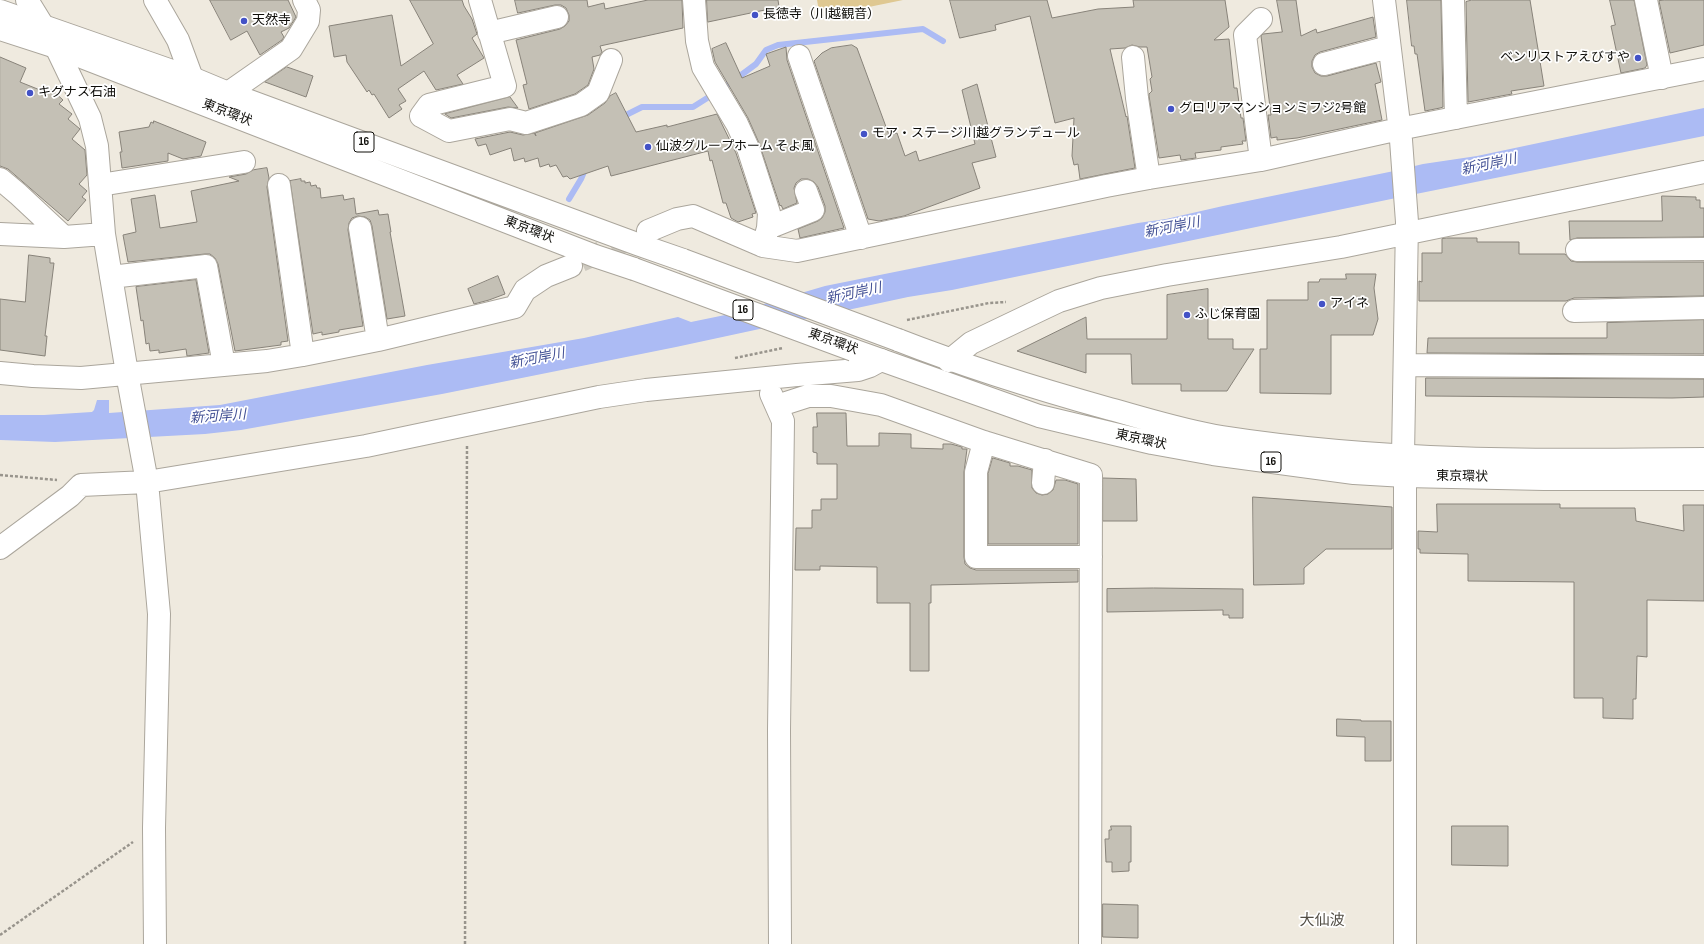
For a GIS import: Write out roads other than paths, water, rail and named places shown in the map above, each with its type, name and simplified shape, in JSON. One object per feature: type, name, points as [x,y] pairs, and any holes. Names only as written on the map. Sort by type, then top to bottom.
[{"type":"main road","points":[[27,0],[56,47],[90,118],[97,146],[104,234],[146,478],[159,614],[154,828],[155,944]]},
{"type":"main road","points":[[155,0],[178,40],[192,78]]},
{"type":"main road","points":[[228,93],[291,49],[308,21],[309,10],[304,0]]},
{"type":"main road","points":[[480,0],[488,34],[505,86],[430,105],[421,116],[449,130],[510,119],[526,123],[581,105],[598,93],[611,60]]},
{"type":"main road","points":[[694,0],[697,41],[703,67],[737,124],[748,148],[769,213],[766,237]]},
{"type":"main road","points":[[1384,0],[1400,135],[1407,227],[1404,466],[1405,944]]},
{"type":"main road","points":[[1453,0],[1456,118]]},
{"type":"main road","points":[[1646,0],[1662,78]]},
{"type":"main road","name":"東京環状","points":[[0,11],[192,78],[228,93],[898,340],[950,361],[1048,392],[1162,423],[1220,436],[1351,452],[1404,466],[1544,479],[1704,479]]},
{"type":"main road","points":[[488,34],[557,17]]},
{"type":"main road","points":[[1261,19],[1245,35],[1261,160]]},
{"type":"main road","name":"東京環状","points":[[0,29],[56,47],[588,253],[852,350],[1039,416],[1152,443],[1280,464],[1354,473],[1404,466],[1545,460],[1704,459]]},
{"type":"main road","points":[[1324,64],[1389,46]]},
{"type":"main road","points":[[799,56],[862,238]]},
{"type":"main road","points":[[1133,57],[1137,98],[1149,178]]},
{"type":"main road","points":[[648,231],[677,219],[693,216],[766,237],[797,251],[1149,178],[1400,135],[1456,118],[1704,69]]},
{"type":"main road","points":[[100,185],[244,162]]},
{"type":"main road","points":[[950,361],[971,343],[1059,301],[1101,288],[1167,275],[1341,247],[1407,227],[1704,172]]},
{"type":"main road","points":[[0,179],[64,237]]},
{"type":"main road","points":[[279,185],[303,355]]},
{"type":"main road","points":[[766,237],[813,210],[806,190]]},
{"type":"main road","points":[[360,228],[378,340]]},
{"type":"main road","points":[[0,234],[64,237],[104,234]]},
{"type":"main road","points":[[1577,250],[1704,249]]},
{"type":"main road","points":[[112,277],[206,266],[224,365]]},
{"type":"main road","points":[[0,373],[81,378],[128,376],[303,355],[378,340],[519,307],[525,290],[546,276],[571,266]]},
{"type":"main road","points":[[1574,311],[1704,308]]},
{"type":"main road","points":[[0,548],[70,496],[81,485],[146,478],[366,446],[646,390],[858,370],[881,360]]},
{"type":"main road","points":[[1405,365],[1704,367]]},
{"type":"main road","points":[[763,379],[783,421],[779,730],[780,944]]},
{"type":"main road","points":[[777,406],[808,396],[831,396],[881,405],[984,442],[1091,475],[1090,944]]},
{"type":"main road","points":[[984,442],[976,472],[976,557],[1091,557]]},
{"type":"main road","points":[[1044,483],[1045,460]]},
{"type":"water","name":"新河岸川","points":[[1704,108],[1704,136],[952,290],[908,297],[676,347],[442,394],[241,430],[205,434],[55,442],[0,440],[0,415],[44,415],[92,412],[97,400],[109,400],[109,413],[220,405],[427,365],[584,338],[678,317],[691,322],[730,314],[825,286],[1138,223],[1166,219],[1423,164],[1477,156]]},
{"type":"waterway","points":[[725,87],[756,64],[766,50],[778,45],[923,29],[943,41]]},
{"type":"waterway","points":[[620,118],[642,107],[693,107],[712,95]]},
{"type":"waterway","points":[[569,199],[581,179],[586,167]]},
{"type":"tunnel","points":[[581,261],[641,234]]},
{"type":"place","name":"長徳寺（川越観音）","points":[[755,15]]},
{"type":"place","name":"天然寺","points":[[244,21]]},
{"type":"place","name":"ベンリストアえびすや","points":[[1638,58]]},
{"type":"place","name":"キグナス石油","points":[[30,93]]},
{"type":"place","name":"グロリアマンションミフジ2号館","points":[[1171,109]]},
{"type":"place","name":"モア・ステージ川越グランデュール","points":[[864,134]]},
{"type":"place","name":"仙波グループホーム そよ風","points":[[648,147]]},
{"type":"place","name":"アイネ","points":[[1322,304]]},
{"type":"place","name":"ふじ保育園","points":[[1187,315]]},
{"type":"district","name":"大仙波","points":[[1322,921]]}]
